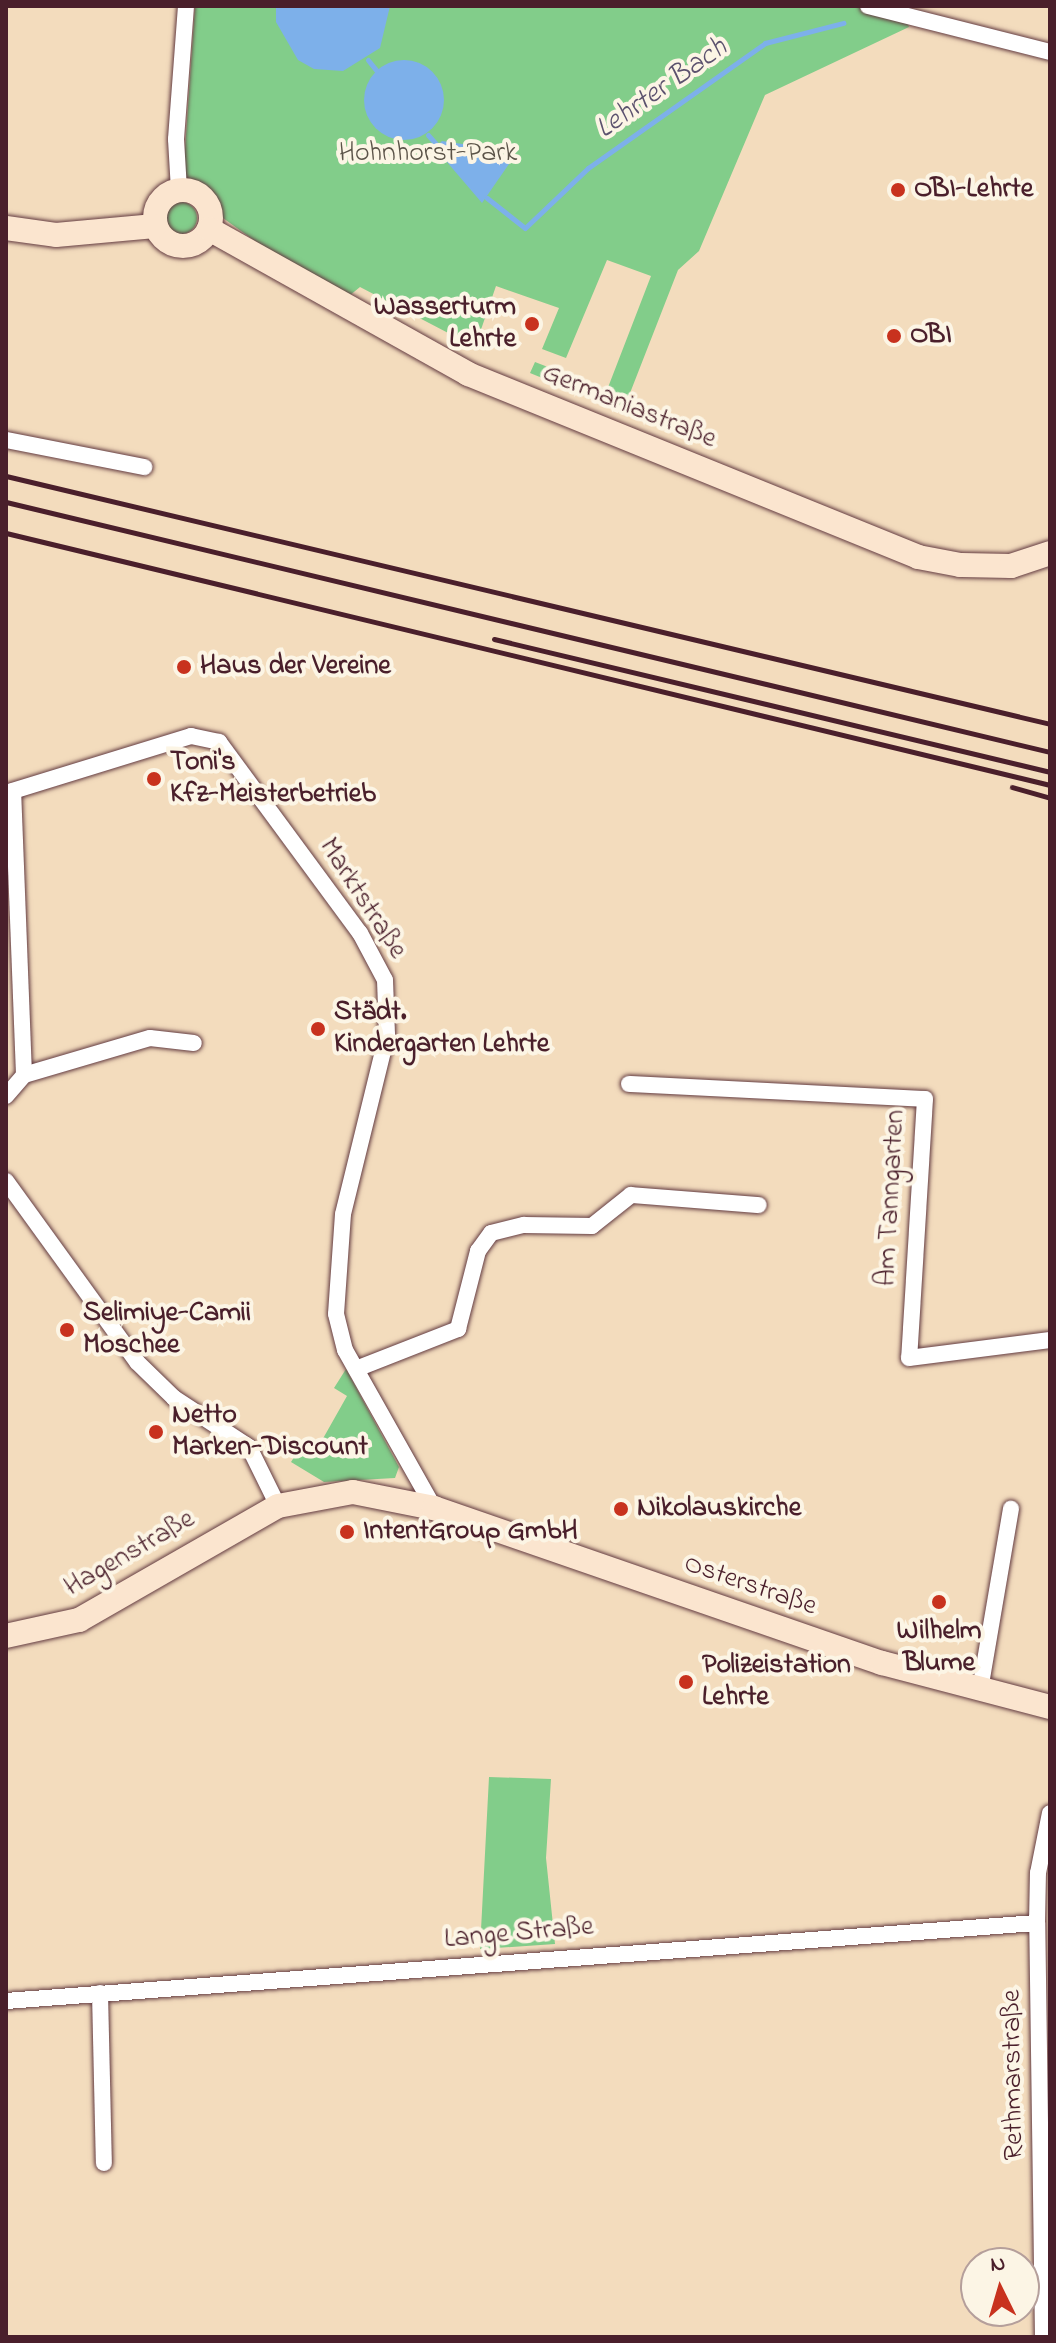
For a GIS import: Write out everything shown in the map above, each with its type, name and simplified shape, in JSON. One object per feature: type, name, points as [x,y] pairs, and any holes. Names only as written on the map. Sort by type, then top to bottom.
[{"type":"street","points":[[179,190],[176,139],[186,6]]},
{"type":"street","points":[[868,6],[1050,52]]},
{"type":"street","points":[[179,190],[203,198],[210,209],[209,229],[198,242],[181,246],[165,240],[155,226],[157,204],[179,190]]},
{"type":"street","points":[[6,228],[56,235],[155,226]]},
{"type":"street","name":"Germaniastraße","points":[[209,229],[468,374],[918,557],[960,565],[1011,566],[1050,553]]},
{"type":"street","points":[[6,440],[144,467]]},
{"type":"street","name":"Marktstraße","points":[[10,792],[191,736],[219,742],[360,933],[385,980],[387,1035],[343,1214],[336,1314],[345,1350],[434,1508]]},
{"type":"street","points":[[10,792],[24,1075]]},
{"type":"street","points":[[6,1096],[24,1075],[150,1038],[194,1043]]},
{"type":"street","name":"Am Tanngarten","points":[[629,1084],[925,1099],[909,1358],[1050,1340]]},
{"type":"street","points":[[6,1181],[137,1362],[174,1398],[249,1447],[261,1462],[278,1506]]},
{"type":"street","points":[[356,1369],[458,1329],[478,1251],[491,1233],[524,1225],[592,1226],[631,1195],[759,1205]]},
{"type":"street","name":"Hagenstraße","points":[[6,1636],[79,1620],[278,1506],[353,1492],[434,1508]]},
{"type":"street","name":"Osterstraße","points":[[434,1508],[882,1663],[1050,1707]]},
{"type":"street","points":[[980,1690],[1011,1509]]},
{"type":"street","name":"Rethmarstraße","points":[[1043,2337],[1037,1923],[1038,1873],[1050,1813]]},
{"type":"street","name":"Lange Straße","points":[[6,2001],[1037,1923]]},
{"type":"street","points":[[100,1993],[104,2163]]},
{"type":"green space","name":"Hohnhorst-Park","points":[[195,6],[902,6],[909,27],[765,95],[699,251],[678,270],[623,411],[530,373],[535,362],[607,390],[651,276],[607,260],[566,358],[542,349],[559,308],[496,286],[475,347],[360,287],[349,296],[269,251],[223,218],[213,192],[183,178]]},
{"type":"green space","points":[[181,202],[192,207],[197,218],[192,229],[181,234],[170,229],[165,218],[170,207]]},
{"type":"green space","points":[[346,1369],[399,1467],[395,1478],[324,1482],[291,1462],[298,1451],[312,1458],[347,1396],[334,1388]]},
{"type":"green space","points":[[489,1777],[551,1779],[546,1858],[555,1944],[480,1949]]},
{"type":"water","points":[[276,6],[390,6],[380,48],[343,71],[314,69],[298,60],[276,22]]},
{"type":"water","points":[[404,60],[419,63],[432,72],[441,85],[444,100],[441,115],[432,128],[419,137],[404,140],[389,137],[376,128],[367,115],[364,100],[367,85],[376,72],[389,63]]},
{"type":"water","points":[[442,141],[496,149],[511,161],[482,203],[435,148]]},
{"type":"waterway","name":"Lehrter Bach","points":[[487,198],[525,228],[588,168],[765,43],[843,23]]},
{"type":"waterway","points":[[368,60],[376,70]]},
{"type":"waterway","points":[[428,135],[437,145]]},
{"type":"railway","points":[[6,476],[1050,724]]},
{"type":"railway","points":[[6,502],[1050,752]]},
{"type":"railway","points":[[6,533],[1050,785]]},
{"type":"railway","points":[[494,639],[1050,772]]},
{"type":"railway","points":[[1012,787],[1050,798]]},
{"type":"place","name":"OBI-Lehrte","points":[[898,190]]},
{"type":"place","name":"Wasserturm Lehrte","points":[[532,324]]},
{"type":"place","name":"OBI","points":[[894,336]]},
{"type":"place","name":"Haus der Vereine","points":[[184,667]]},
{"type":"place","name":"Toni's Kfz-Meisterbetrieb","points":[[154,779]]},
{"type":"place","name":"Städt. Kindergarten Lehrte","points":[[318,1029]]},
{"type":"place","name":"Selimiye-Camii Moschee","points":[[67,1330]]},
{"type":"place","name":"Netto Marken-Discount","points":[[156,1432]]},
{"type":"place","name":"Nikolauskirche","points":[[621,1509]]},
{"type":"place","name":"IntentGroup GmbH","points":[[347,1532]]},
{"type":"place","name":"Wilhelm Blume","points":[[939,1602]]},
{"type":"place","name":"Polizeistation Lehrte","points":[[686,1682]]}]
